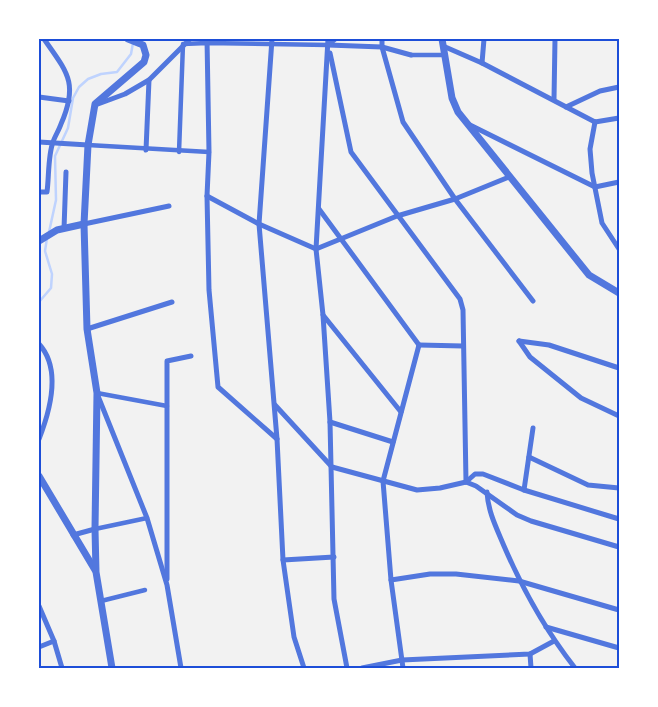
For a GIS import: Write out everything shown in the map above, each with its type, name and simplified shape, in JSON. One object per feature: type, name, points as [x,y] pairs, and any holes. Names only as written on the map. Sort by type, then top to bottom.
[{"type":"street","points":[[39,192],[47,192],[55,143],[69,101],[69,77],[44,39]]},
{"type":"street","points":[[112,668],[96,572],[97,393],[87,329],[84,224],[88,145],[96,104],[144,62],[146,55],[145,49],[139,42],[128,39]]},
{"type":"street","points":[[96,104],[125,94],[149,80],[190,39]]},
{"type":"street","points":[[328,39],[316,249],[323,315],[330,422],[334,599],[347,668]]},
{"type":"street","points":[[328,45],[335,39]]},
{"type":"street","points":[[382,39],[382,47],[403,122],[454,199],[533,301]]},
{"type":"street","points":[[482,63],[484,39]]},
{"type":"street","points":[[554,99],[555,39]]},
{"type":"street","points":[[183,44],[207,41],[272,41],[382,47],[411,55],[445,55]]},
{"type":"street","points":[[207,41],[209,290],[218,388],[277,439]]},
{"type":"street","points":[[272,41],[259,224],[275,405],[283,560],[294,637],[304,668]]},
{"type":"street","points":[[442,41],[595,122],[619,118]]},
{"type":"street","points":[[442,41],[454,105],[509,177],[589,275],[619,292]]},
{"type":"street","points":[[178,152],[183,44]]},
{"type":"street","points":[[328,45],[351,152],[460,299],[463,310],[466,482]]},
{"type":"street","points":[[146,150],[149,80]]},
{"type":"street","points":[[566,107],[600,91],[619,87]]},
{"type":"street","points":[[39,97],[69,101]]},
{"type":"street","points":[[595,122],[590,149],[595,188],[602,223],[618,246]]},
{"type":"street","points":[[468,124],[595,188],[619,182]]},
{"type":"street","points":[[39,142],[110,145],[178,152],[209,152]]},
{"type":"street","points":[[60,229],[66,172]]},
{"type":"street","points":[[207,196],[259,224],[316,249],[397,216],[454,199],[509,177]]},
{"type":"street","points":[[39,241],[60,229],[169,206]]},
{"type":"street","points":[[319,208],[340,240],[419,346]]},
{"type":"street","points":[[87,329],[172,302]]},
{"type":"street","points":[[323,315],[401,412]]},
{"type":"street","points":[[619,368],[549,346],[519,341],[530,357],[581,398],[619,416]]},
{"type":"street","points":[[39,344],[48,356],[52,392],[39,440]]},
{"type":"street","points":[[419,346],[463,346]]},
{"type":"street","points":[[403,668],[391,580],[383,482],[419,346]]},
{"type":"street","points":[[180,668],[168,585],[167,361],[191,356]]},
{"type":"street","points":[[97,393],[167,406]]},
{"type":"street","points":[[97,393],[147,518],[168,585]]},
{"type":"street","points":[[275,405],[332,468],[417,490],[440,488],[466,482],[475,474],[483,474],[524,490],[619,519]]},
{"type":"street","points":[[330,422],[393,442]]},
{"type":"street","points":[[524,490],[533,428]]},
{"type":"street","points":[[529,457],[588,485],[619,488]]},
{"type":"street","points":[[39,476],[96,572]]},
{"type":"street","points":[[466,482],[487,492],[517,515],[531,521],[619,547]]},
{"type":"street","points":[[487,492],[488,506],[520,581],[554,641],[575,668]]},
{"type":"street","points":[[73,534],[147,518]]},
{"type":"street","points":[[283,560],[334,557]]},
{"type":"street","points":[[391,580],[430,574],[456,574],[520,581],[619,610]]},
{"type":"street","points":[[101,600],[145,590]]},
{"type":"street","points":[[39,606],[54,641],[62,668]]},
{"type":"street","points":[[546,627],[619,648]]},
{"type":"street","points":[[39,647],[54,641]]},
{"type":"street","points":[[362,668],[402,660],[530,654],[554,641]]},
{"type":"street","points":[[530,654],[530,668]]},
{"type":"waterway","points":[[49,232],[56,200],[55,156],[68,128],[73,98],[79,87],[88,79],[101,74],[117,72],[131,54],[133,43]]},
{"type":"waterway","points":[[39,302],[51,288],[52,274],[45,251],[47,238]]}]
